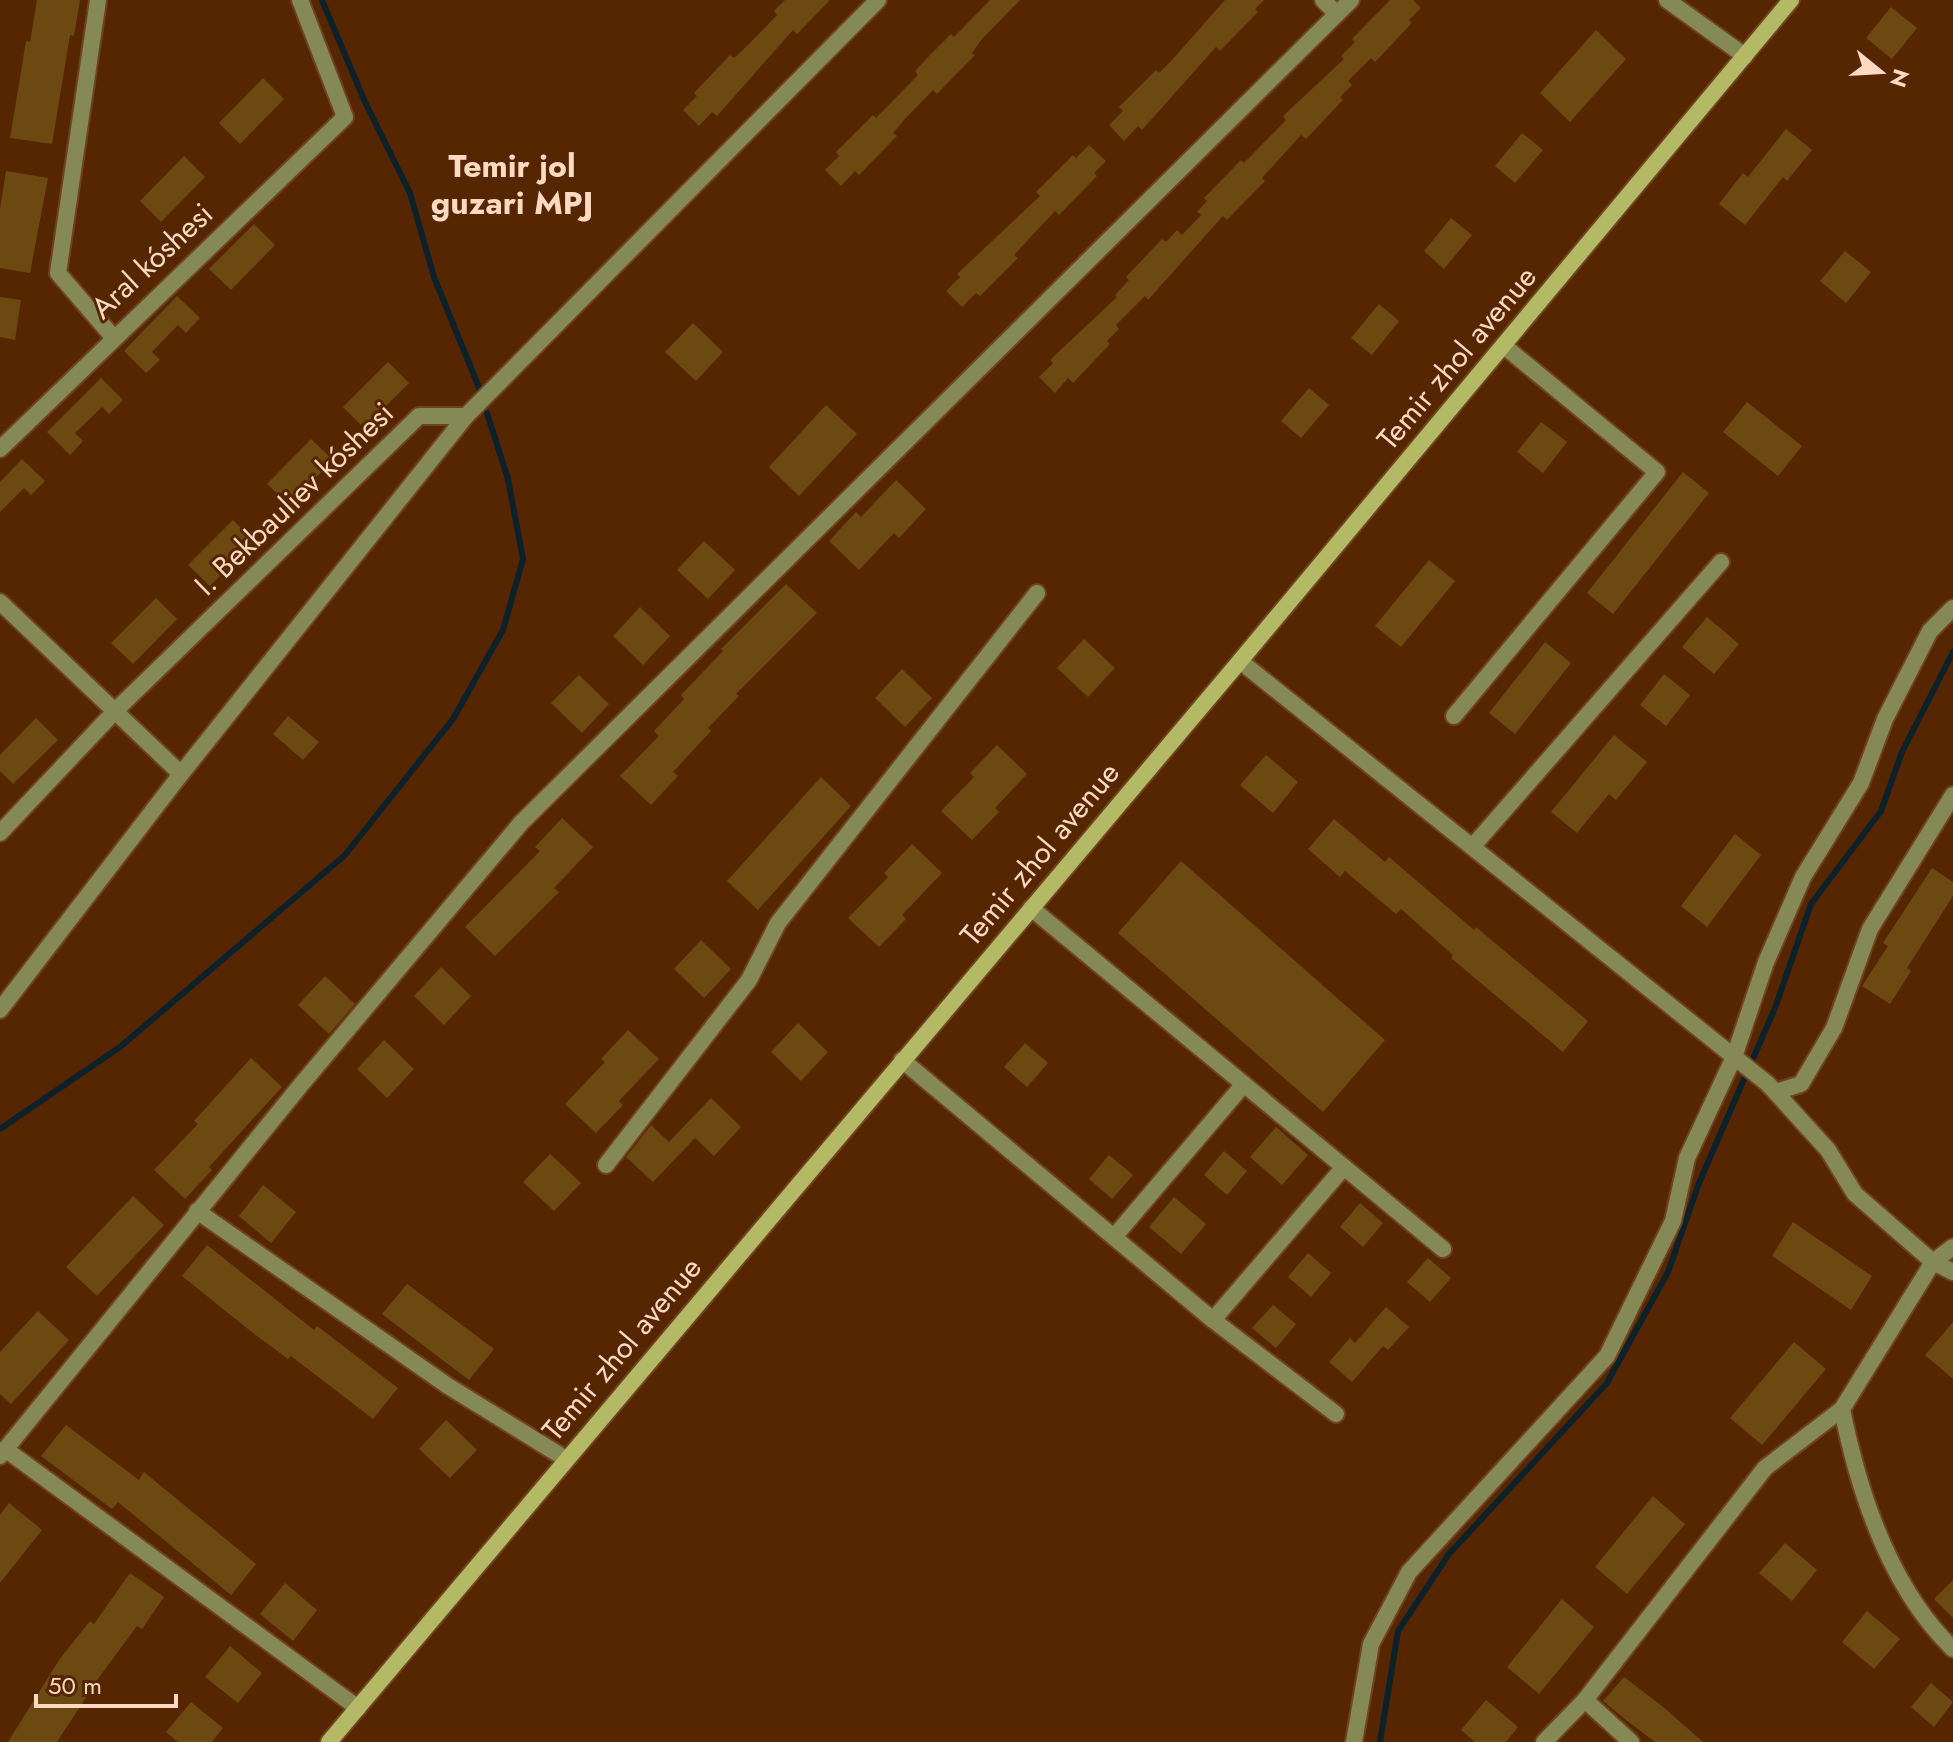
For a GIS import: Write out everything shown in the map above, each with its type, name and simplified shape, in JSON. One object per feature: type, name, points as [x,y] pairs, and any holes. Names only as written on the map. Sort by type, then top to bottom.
[{"type":"street","points":[[98,0],[58,273],[113,337]]},
{"type":"street","name":"Aral kóshesi","points":[[0,449],[345,117],[300,0]]},
{"type":"street","points":[[0,1010],[181,774],[466,416],[878,0]]},
{"type":"street","points":[[1323,0],[1337,14]]},
{"type":"street","points":[[358,1708],[2,1452],[197,1211],[521,823],[1351,0]]},
{"type":"street","points":[[1667,0],[1745,56]]},
{"type":"street","name":"Temir zhol avenue","points":[[329,1742],[1240,661],[1791,0]]},
{"type":"street","points":[[1454,716],[1657,472],[1504,346]]},
{"type":"street","name":"I. Bekbauliev kóshesi","points":[[0,833],[116,710],[419,416],[466,416]]},
{"type":"street","points":[[1473,846],[1721,562]]},
{"type":"street","points":[[606,1165],[749,980],[778,923],[1037,593]]},
{"type":"street","points":[[0,602],[181,774]]},
{"type":"street","points":[[1354,1742],[1371,1644],[1409,1572],[1607,1356],[1673,1221],[1687,1158],[1734,1057],[1766,962],[1803,877],[1861,783],[1885,719],[1930,631],[1953,608]]},
{"type":"street","points":[[1240,661],[1772,1088],[1828,1150],[1855,1194],[1933,1262],[1953,1272]]},
{"type":"street","points":[[1772,1088],[1801,1084],[1834,1028],[1870,929],[1953,795]]},
{"type":"street","points":[[1031,908],[1443,1249]]},
{"type":"street","points":[[902,1060],[1213,1320],[1336,1414]]},
{"type":"street","points":[[1114,1237],[1244,1084]]},
{"type":"street","points":[[1213,1320],[1344,1167]]},
{"type":"street","points":[[197,1211],[448,1386],[566,1459]]},
{"type":"street","points":[[1544,1742],[1585,1700],[1765,1468],[1842,1409],[1933,1262],[1953,1247]]},
{"type":"street","points":[[1842,1409],[1871,1509],[1910,1600],[1953,1649]]},
{"type":"street","points":[[1585,1700],[1631,1742]]},
{"type":"building","points":[[37,0],[80,0],[74,36],[70,35],[52,144],[10,138],[26,41],[30,42]]},
{"type":"building","points":[[785,0],[830,0],[797,34],[793,30],[717,116],[712,112],[699,126],[683,110],[697,96],[694,93],[730,55],[734,58],[747,46],[777,15],[774,11]]},
{"type":"building","points":[[990,0],[1020,0],[982,39],[972,53],[975,55],[937,94],[933,90],[904,120],[893,133],[897,136],[859,175],[855,171],[841,186],[825,170],[839,156],[836,152],[873,115],[876,118],[918,75],[915,71],[928,57],[951,34],[954,37]]},
{"type":"building","points":[[1225,0],[1264,0],[1255,9],[1258,12],[1220,51],[1216,47],[1142,130],[1138,126],[1124,141],[1109,125],[1123,111],[1119,107],[1156,70],[1159,73],[1172,60]]},
{"type":"building","points":[[1390,0],[1413,0],[1421,8],[1409,20],[1412,23],[1375,62],[1371,58],[1348,81],[1352,85],[1340,97],[1343,100],[1306,139],[1301,135],[1262,178],[1265,181],[1227,220],[1223,216],[1148,300],[1145,296],[1116,325],[1119,329],[1107,341],[1110,344],[1073,383],[1068,378],[1055,393],[1039,377],[1053,363],[1050,360],[1117,297],[1115,295],[1129,280],[1126,277],[1162,239],[1166,242],[1177,230],[1182,235],[1201,215],[1197,212],[1207,201],[1204,198],[1241,160],[1244,163],[1286,120],[1283,116],[1344,59],[1341,56],[1355,42],[1352,39]]},
{"type":"building","points":[[1891,7],[1917,28],[1892,59],[1866,38]]},
{"type":"building","points":[[1596,30],[1626,59],[1570,122],[1540,93]]},
{"type":"building","points":[[263,78],[284,99],[240,144],[219,123]]},
{"type":"building","points":[[1786,129],[1812,150],[1787,181],[1783,177],[1745,225],[1719,204],[1743,173],[1748,177]]},
{"type":"building","points":[[1522,133],[1543,150],[1515,183],[1495,166]]},
{"type":"building","points":[[1089,145],[1106,161],[1094,173],[1097,176],[1059,215],[1055,211],[1014,255],[1018,258],[980,296],[976,293],[962,307],[946,291],[960,277],[957,274],[1040,196],[1036,192],[1073,155],[1076,158]]},
{"type":"building","points":[[184,156],[205,177],[161,222],[140,201]]},
{"type":"building","points":[[6,171],[48,178],[30,273],[0,268],[0,209]]},
{"type":"building","points":[[1451,218],[1472,235],[1444,269],[1424,251]]},
{"type":"building","points":[[254,224],[275,245],[231,290],[209,269]]},
{"type":"building","points":[[1845,251],[1871,272],[1846,303],[1820,281]]},
{"type":"building","points":[[177,296],[200,318],[186,333],[178,325],[152,352],[160,360],[146,373],[124,351]]},
{"type":"building","points":[[0,297],[21,300],[15,340],[0,337]]},
{"type":"building","points":[[1379,304],[1399,321],[1372,355],[1351,338]]},
{"type":"building","points":[[693,323],[723,352],[696,381],[665,352]]},
{"type":"building","points":[[388,362],[409,383],[364,428],[343,407]]},
{"type":"building","points":[[101,378],[123,400],[109,414],[102,407],[75,433],[83,441],[70,455],[47,432]]},
{"type":"building","points":[[1309,388],[1329,405],[1301,438],[1281,421]]},
{"type":"building","points":[[1747,402],[1802,446],[1778,476],[1723,432]]},
{"type":"building","points":[[826,405],[857,434],[799,496],[769,467]]},
{"type":"building","points":[[1541,422],[1567,442],[1543,473],[1517,452]]},
{"type":"building","points":[[311,439],[333,460],[289,505],[267,484]]},
{"type":"building","points":[[22,459],[45,481],[31,495],[24,488],[0,512],[0,482]]},
{"type":"building","points":[[1683,472],[1709,493],[1613,614],[1587,593]]},
{"type":"building","points":[[896,480],[926,509],[899,538],[894,533],[859,570],[829,541],[856,512],[861,517]]},
{"type":"building","points":[[233,520],[254,541],[210,586],[188,565]]},
{"type":"building","points":[[704,541],[735,570],[708,599],[677,570]]},
{"type":"building","points":[[1429,560],[1455,581],[1401,647],[1375,626]]},
{"type":"building","points":[[786,584],[817,613],[736,694],[739,696],[708,728],[711,731],[673,772],[678,776],[651,805],[620,776],[659,736],[654,731],[684,699],[681,695],[723,651],[721,649]]},
{"type":"building","points":[[156,598],[177,619],[133,664],[111,643]]},
{"type":"building","points":[[640,607],[670,636],[643,665],[613,636]]},
{"type":"building","points":[[1707,617],[1739,644],[1714,674],[1682,647]]},
{"type":"building","points":[[1084,639],[1115,668],[1088,697],[1057,668]]},
{"type":"building","points":[[1545,642],[1571,663],[1515,734],[1489,713]]},
{"type":"building","points":[[902,669],[932,698],[905,727],[875,698]]},
{"type":"building","points":[[1664,674],[1690,695],[1666,726],[1640,705]]},
{"type":"building","points":[[579,675],[609,704],[582,733],[551,703]]},
{"type":"building","points":[[288,716],[319,742],[303,760],[273,734]]},
{"type":"building","points":[[36,718],[58,740],[13,784],[0,771],[0,755]]},
{"type":"building","points":[[1614,735],[1647,762],[1616,800],[1609,794],[1577,833],[1551,812]]},
{"type":"building","points":[[997,745],[1027,774],[995,808],[999,812],[972,840],[941,811],[974,777],[970,773]]},
{"type":"building","points":[[1266,755],[1298,782],[1273,813],[1240,785]]},
{"type":"building","points":[[821,777],[851,806],[758,910],[727,881]]},
{"type":"building","points":[[562,818],[593,847],[554,888],[559,892],[495,956],[465,927],[540,851],[535,847]]},
{"type":"building","points":[[1334,819],[1385,862],[1389,857],[1588,1021],[1563,1052],[1451,958],[1453,955],[1401,909],[1396,914],[1345,871],[1340,877],[1308,849]]},
{"type":"building","points":[[1735,834],[1761,855],[1707,927],[1681,906]]},
{"type":"building","points":[[912,844],[942,873],[902,915],[906,919],[879,947],[848,918],[888,877],[884,873]]},
{"type":"building","points":[[1181,861],[1385,1040],[1323,1112],[1118,933]]},
{"type":"building","points":[[1932,868],[1953,882],[1953,896],[1907,968],[1911,971],[1890,1004],[1862,986],[1888,946],[1883,943]]},
{"type":"building","points":[[701,940],[731,969],[704,998],[674,969]]},
{"type":"building","points":[[441,967],[471,996],[444,1025],[414,996]]},
{"type":"building","points":[[325,976],[355,1004],[329,1034],[298,1005]]},
{"type":"building","points":[[798,1023],[828,1052],[801,1081],[771,1052]]},
{"type":"building","points":[[628,1030],[659,1059],[619,1101],[623,1105],[596,1133],[565,1104],[605,1062],[601,1059]]},
{"type":"building","points":[[384,1040],[414,1069],[387,1098],[357,1069]]},
{"type":"building","points":[[1025,1043],[1048,1063],[1027,1087],[1004,1067]]},
{"type":"building","points":[[251,1058],[282,1087],[209,1167],[212,1170],[185,1199],[154,1170],[198,1124],[194,1121]]},
{"type":"building","points":[[711,1098],[741,1127],[714,1156],[695,1138],[653,1182],[626,1157],[651,1125],[669,1142]]},
{"type":"building","points":[[1276,1127],[1308,1155],[1282,1185],[1250,1157]]},
{"type":"building","points":[[1224,1151],[1247,1171],[1227,1195],[1204,1175]]},
{"type":"building","points":[[550,1154],[581,1183],[554,1211],[523,1182]]},
{"type":"building","points":[[1109,1155],[1133,1175],[1112,1199],[1089,1179]]},
{"type":"building","points":[[263,1185],[296,1212],[271,1243],[239,1216]]},
{"type":"building","points":[[133,1196],[164,1225],[97,1296],[66,1267]]},
{"type":"building","points":[[1174,1197],[1206,1224],[1181,1254],[1149,1227]]},
{"type":"building","points":[[1360,1203],[1383,1223],[1363,1247],[1340,1227]]},
{"type":"building","points":[[1793,1222],[1872,1276],[1851,1310],[1772,1256]]},
{"type":"building","points":[[207,1245],[314,1330],[317,1326],[398,1388],[373,1419],[291,1356],[288,1359],[253,1333],[182,1276]]},
{"type":"building","points":[[1308,1253],[1331,1273],[1311,1297],[1288,1277]]},
{"type":"building","points":[[1428,1258],[1451,1278],[1430,1302],[1407,1282]]},
{"type":"building","points":[[407,1284],[494,1349],[469,1380],[382,1314]]},
{"type":"building","points":[[1273,1305],[1296,1324],[1276,1348],[1252,1328]]},
{"type":"building","points":[[1386,1307],[1409,1327],[1388,1350],[1383,1346],[1352,1382],[1329,1362],[1350,1338],[1355,1343]]},
{"type":"building","points":[[38,1311],[69,1340],[11,1404],[0,1394],[0,1352]]},
{"type":"building","points":[[1953,1322],[1953,1379],[1925,1355]]},
{"type":"building","points":[[1794,1342],[1826,1369],[1762,1445],[1730,1418]]},
{"type":"building","points":[[446,1420],[477,1450],[450,1478],[419,1449]]},
{"type":"building","points":[[66,1425],[139,1480],[144,1472],[256,1564],[231,1595],[118,1502],[112,1509],[41,1456]]},
{"type":"building","points":[[1653,1496],[1685,1524],[1627,1594],[1595,1567]]},
{"type":"building","points":[[9,1503],[42,1530],[0,1583],[0,1515]]},
{"type":"building","points":[[1785,1543],[1817,1570],[1792,1601],[1759,1573]]},
{"type":"building","points":[[130,1573],[164,1597],[142,1629],[137,1626],[57,1742],[8,1742],[59,1660],[90,1621],[94,1624]]},
{"type":"building","points":[[1953,1580],[1953,1618],[1934,1599]]},
{"type":"building","points":[[285,1583],[317,1610],[293,1641],[260,1614]]},
{"type":"building","points":[[1562,1599],[1594,1627],[1539,1694],[1507,1667]]},
{"type":"building","points":[[1867,1611],[1900,1639],[1874,1669],[1842,1642]]},
{"type":"building","points":[[230,1646],[262,1673],[238,1703],[205,1677]]},
{"type":"building","points":[[1624,1677],[1703,1742],[1655,1742],[1626,1720],[1603,1701]]},
{"type":"building","points":[[1931,1683],[1953,1702],[1934,1727],[1911,1707]]},
{"type":"building","points":[[1486,1700],[1518,1727],[1506,1742],[1475,1742],[1461,1730]]},
{"type":"building","points":[[191,1702],[223,1728],[212,1742],[178,1742],[166,1732]]},
{"type":"waterway","points":[[322,0],[365,102],[410,193],[434,277],[480,390]]},
{"type":"waterway","points":[[0,1129],[120,1047],[345,855],[453,719],[503,630],[523,559],[508,479],[487,413]]},
{"type":"waterway","points":[[1380,1742],[1398,1631],[1449,1554],[1607,1383],[1668,1272],[1699,1183],[1775,1008],[1811,904],[1881,811],[1902,752],[1953,652]]},
{"type":"district","name":"Temir jol guzari MPJ","points":[[512,184]]}]
